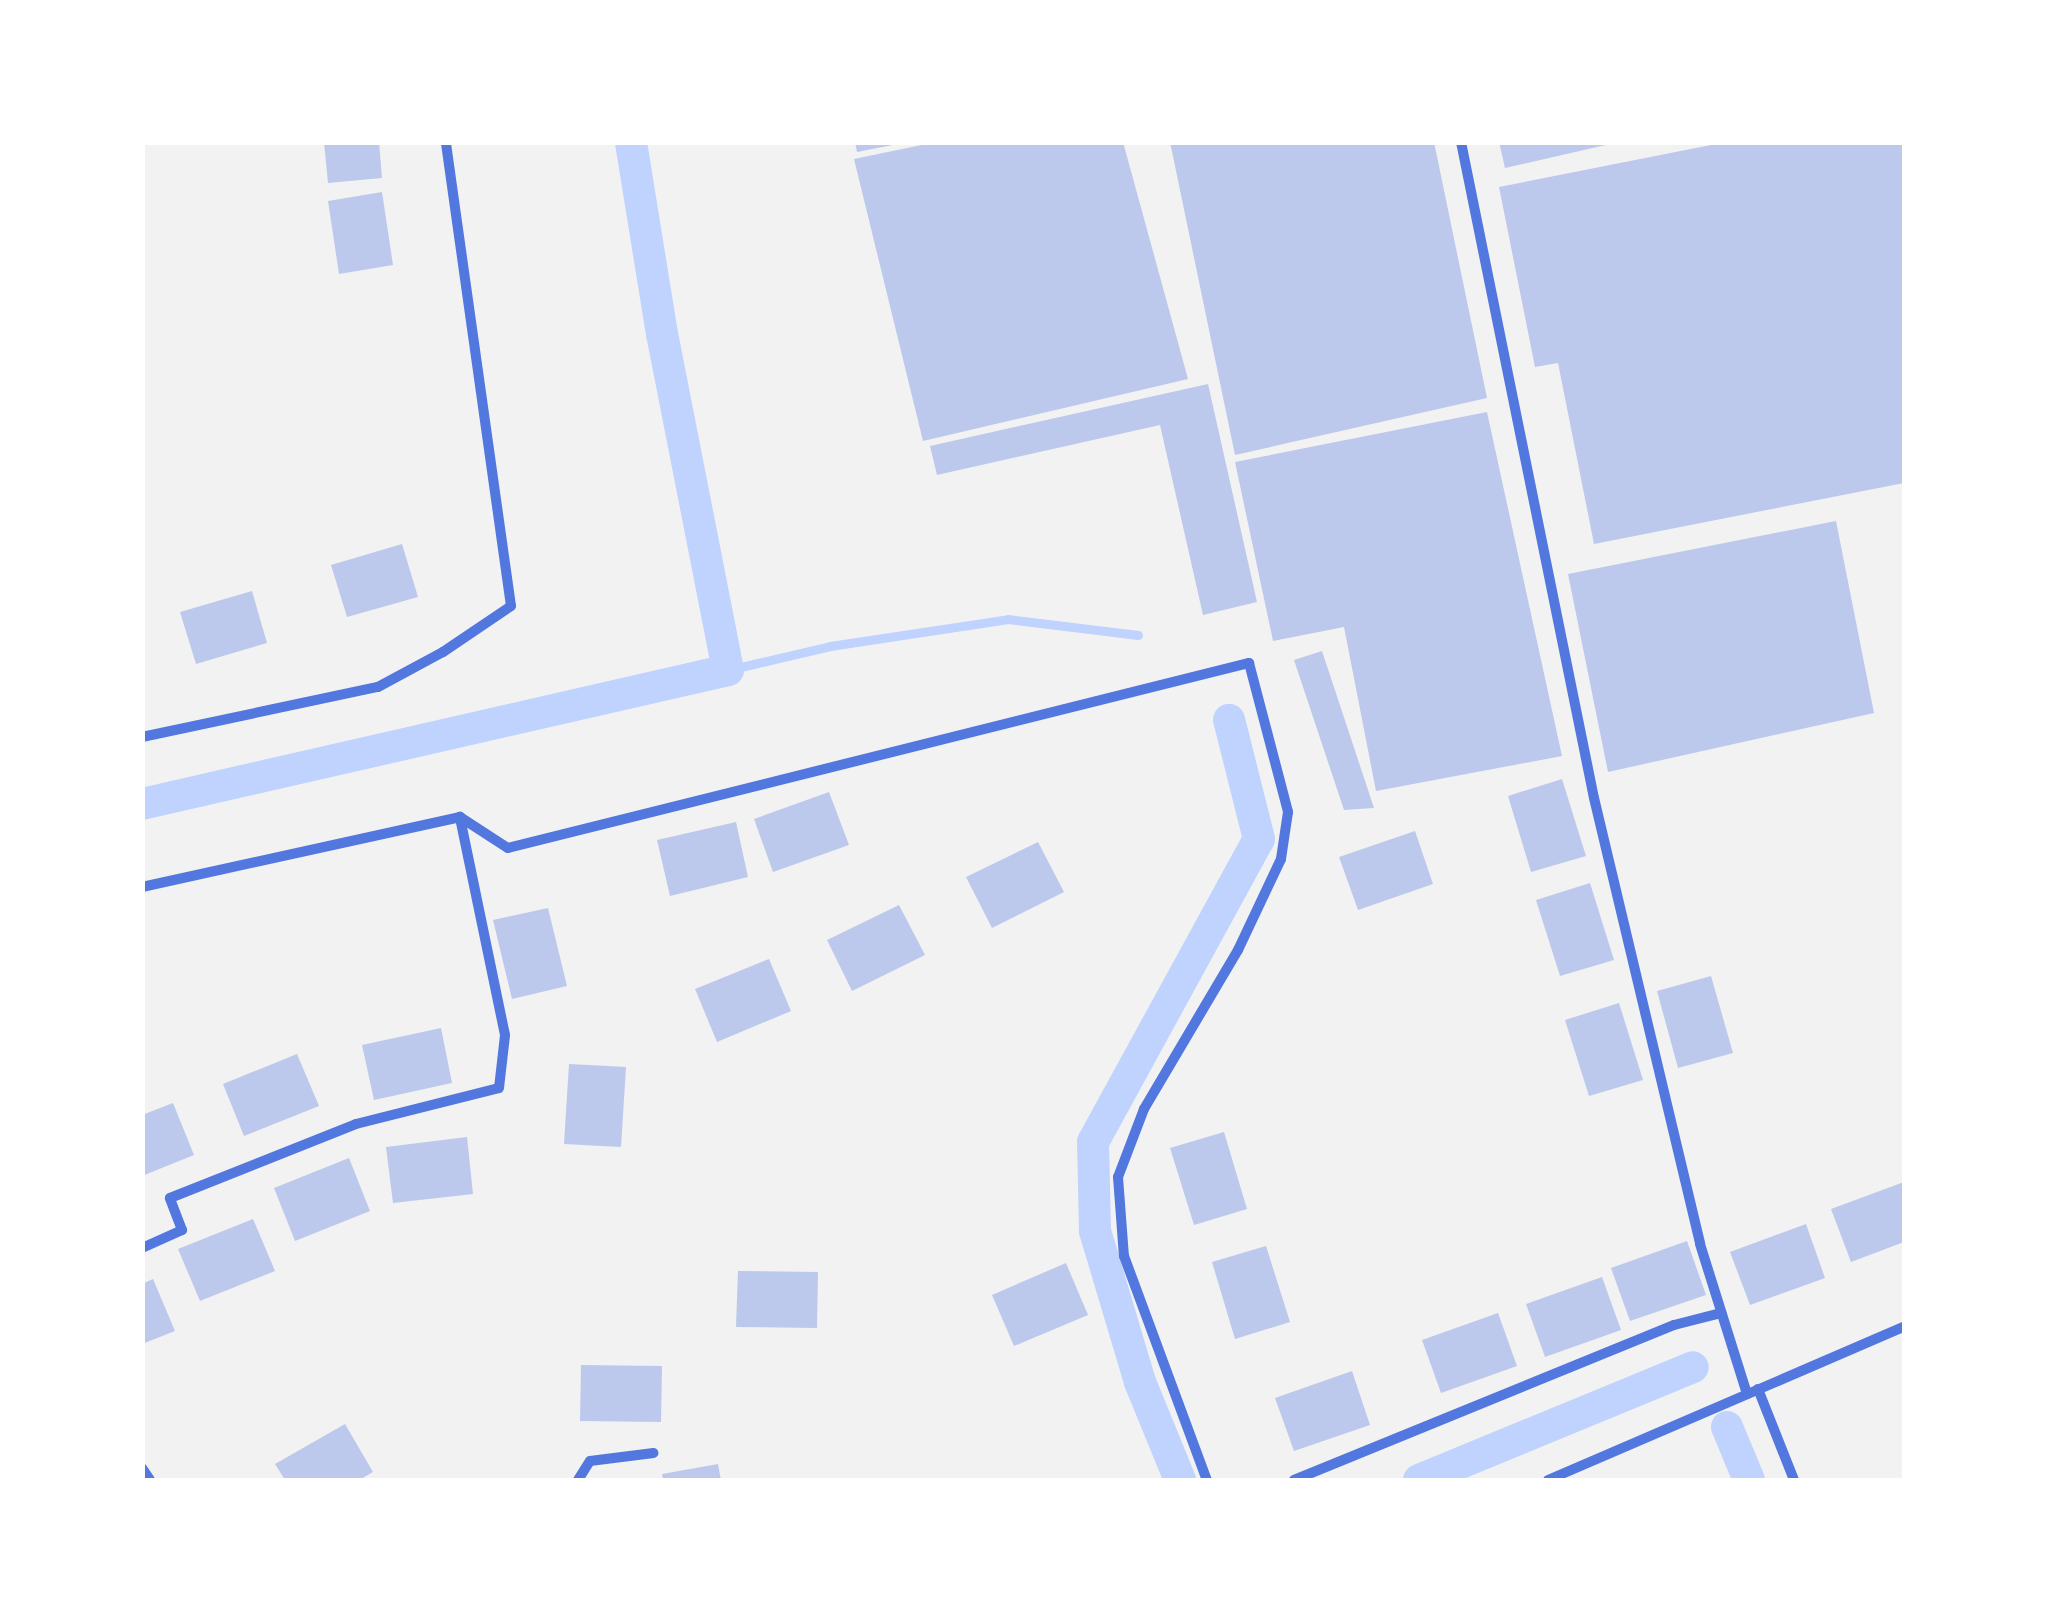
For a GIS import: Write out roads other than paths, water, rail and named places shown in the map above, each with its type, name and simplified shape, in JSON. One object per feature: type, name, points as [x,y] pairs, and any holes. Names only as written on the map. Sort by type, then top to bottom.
[{"type":"street","points":[[142,737],[378,687],[443,652],[511,606],[446,142]]},
{"type":"street","points":[[1461,142],[1594,798],[1691,1207],[1721,1313],[1752,1392],[1794,1480]]},
{"type":"street","points":[[142,887],[460,816],[508,848],[1250,662],[1288,812],[1281,859],[1238,950],[1144,1109],[1118,1177],[1124,1256],[1208,1480]]},
{"type":"street","points":[[142,1248],[182,1230],[170,1198],[356,1124],[498,1088],[505,1035],[460,816]]},
{"type":"street","points":[[1294,1480],[1674,1325],[1721,1313]]},
{"type":"street","points":[[1548,1480],[1904,1327]]},
{"type":"street","points":[[578,1480],[590,1462],[653,1453]]},
{"type":"street","points":[[142,1468],[150,1480]]},
{"type":"waterway","points":[[142,804],[728,670],[662,334],[631,142]]},
{"type":"waterway","points":[[728,670],[830,646],[1008,619],[1138,635]]},
{"type":"waterway","points":[[1180,1480],[1140,1382],[1095,1231],[1093,1142],[1259,839],[1229,720]]},
{"type":"waterway","points":[[1419,1480],[1693,1367]]},
{"type":"waterway","points":[[1727,1427],[1749,1480]]}]
